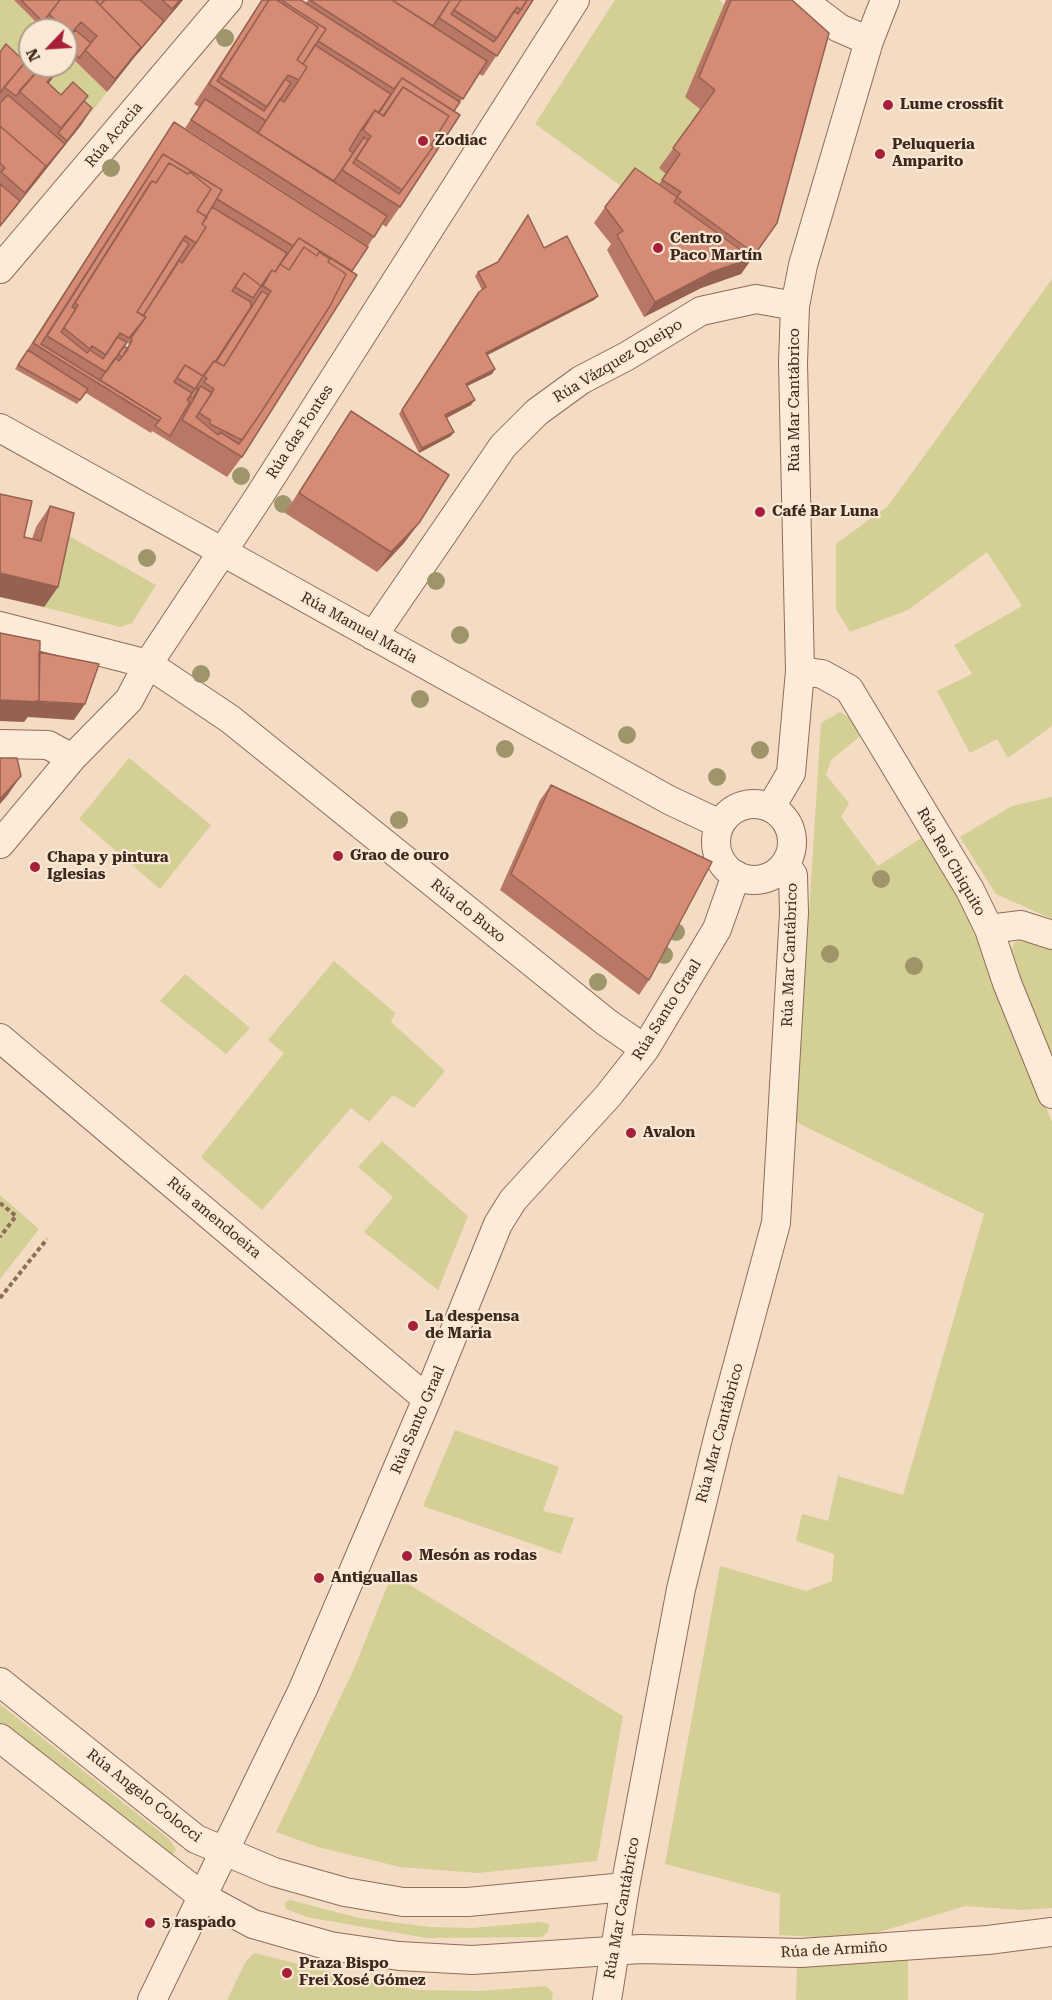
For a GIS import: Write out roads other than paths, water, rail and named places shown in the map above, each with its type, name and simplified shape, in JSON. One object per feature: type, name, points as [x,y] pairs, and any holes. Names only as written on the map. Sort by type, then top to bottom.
[{"type":"street","name":"Rúa Acacia","points":[[0,269],[228,0]]},
{"type":"street","name":"Rúa das Fontes","points":[[0,844],[72,758],[129,700],[148,664],[222,553],[576,0]]},
{"type":"street","points":[[802,0],[839,28],[869,41]]},
{"type":"street","name":"Rúa Mar Cantábrico","points":[[736,875],[749,880],[762,880],[776,874],[785,864],[792,849],[791,832],[784,817],[771,807],[791,772],[800,671],[793,375],[795,306],[803,265],[869,41],[885,0]]},
{"type":"street","name":"Rúa Vázquez Queipo","points":[[373,636],[502,446],[537,412],[581,380],[627,356],[701,311],[756,299],[795,306]]},
{"type":"street","name":"Rúa Manuel María","points":[[0,428],[669,800],[720,824]]},
{"type":"street","name":"Rúa do Buxo","points":[[0,626],[148,664],[230,719],[606,1022],[645,1049]]},
{"type":"street","name":"Rúa Rei Chiquito","points":[[800,671],[822,674],[849,689],[970,890],[989,929],[1007,983],[1052,1094]]},
{"type":"street","points":[[0,744],[48,745],[72,758]]},
{"type":"street","points":[[736,875],[719,859],[716,847],[720,824],[729,813],[742,805],[756,803],[771,807]]},
{"type":"street","name":"Rúa Mar Cantábrico","points":[[607,2000],[625,1887],[681,1589],[719,1434],[776,1224],[794,913],[793,875],[785,864]]},
{"type":"street","name":"Rúa Santo Graal","points":[[152,2000],[303,1689],[427,1399],[485,1253],[513,1200],[608,1096],[645,1049],[717,929],[736,875]]},
{"type":"street","points":[[989,929],[1021,925],[1052,935]]},
{"type":"street","name":"Rúa amendoeira","points":[[0,1038],[427,1399]]},
{"type":"street","name":"Rúa Angelo Colocci","points":[[0,1682],[196,1839],[224,1853],[274,1872],[345,1892],[403,1902],[468,1902],[625,1887]]},
{"type":"street","points":[[0,1738],[202,1897],[253,1924],[330,1946],[399,1956],[472,1960],[616,1949]]},
{"type":"street","name":"Rúa de Armiño","points":[[616,1949],[801,1953],[988,1940],[1052,1932]]},
{"type":"place","name":"Lume crossfit","points":[[888,105]]},
{"type":"place","name":"Zodiac","points":[[423,141]]},
{"type":"place","name":"Peluqueria Amparito","points":[[880,154]]},
{"type":"place","name":"Centro Paco Martín","points":[[658,248]]},
{"type":"place","name":"Café Bar Luna","points":[[760,512]]},
{"type":"place","name":"Grao de ouro","points":[[338,856]]},
{"type":"place","name":"Chapa y pintura Iglesias","points":[[35,867]]},
{"type":"place","name":"Avalon","points":[[631,1133]]},
{"type":"place","name":"La despensa de Maria","points":[[413,1326]]},
{"type":"place","name":"Mesón as rodas","points":[[407,1556]]},
{"type":"place","name":"Antiguallas","points":[[319,1578]]},
{"type":"place","name":"5 raspado","points":[[150,1923]]},
{"type":"place","name":"Praza Bispo Frei Xosé Gómez","points":[[287,1973]]}]
